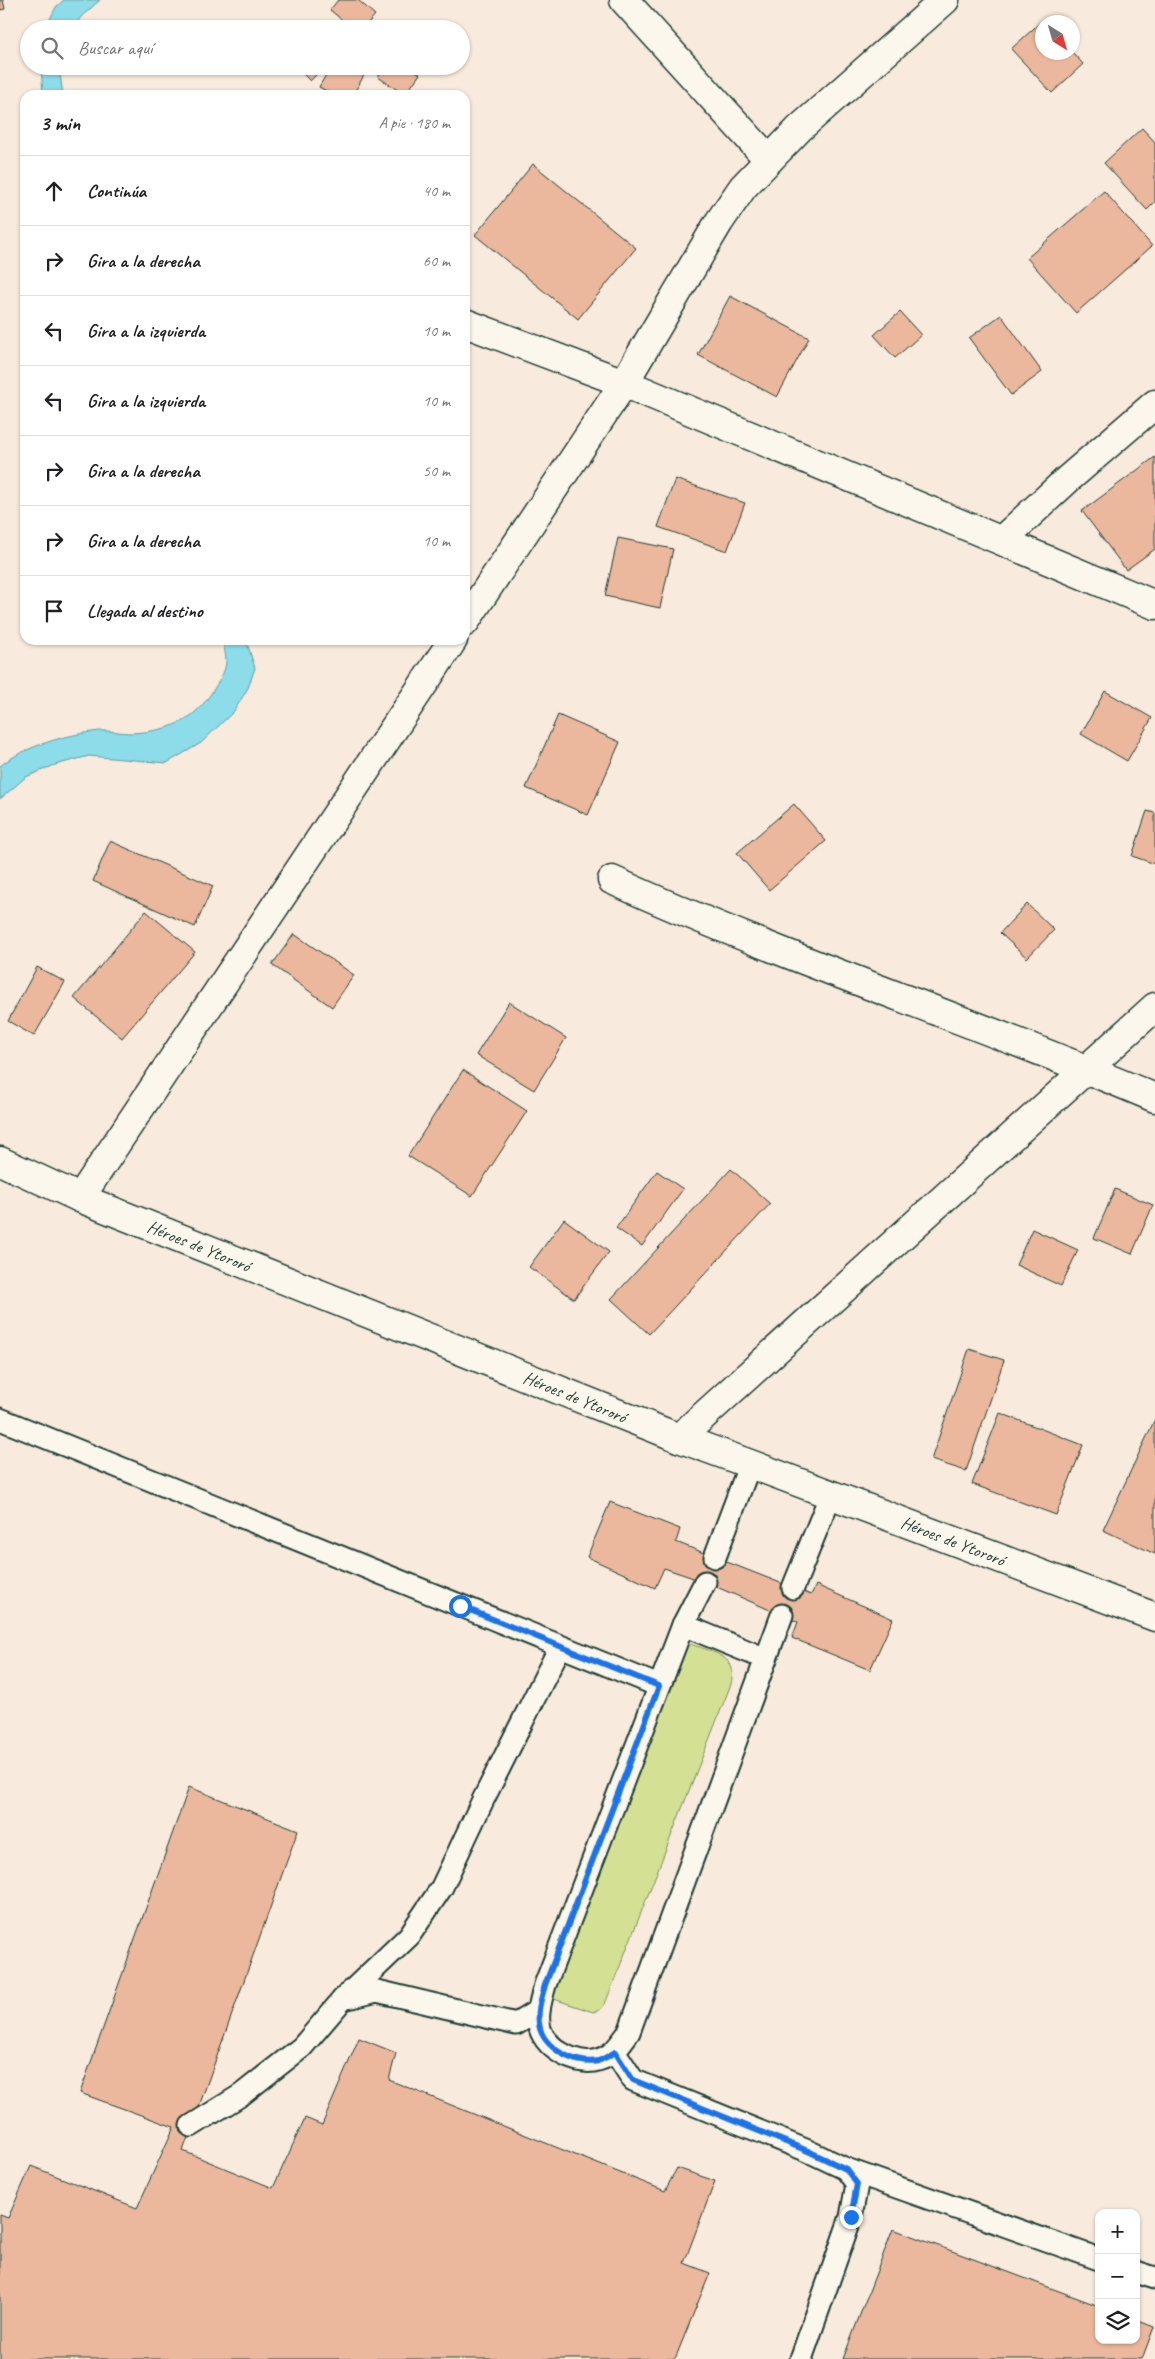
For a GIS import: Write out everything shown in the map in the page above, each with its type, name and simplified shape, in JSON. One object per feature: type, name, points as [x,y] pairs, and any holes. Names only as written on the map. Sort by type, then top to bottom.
[{"type":"street","points":[[624,0],[769,160]]},
{"type":"street","points":[[470,614],[624,383],[743,187],[800,128],[945,0]]},
{"type":"street","points":[[470,324],[624,383],[1155,605]]},
{"type":"street","points":[[1002,540],[1068,479],[1155,404]]},
{"type":"street","points":[[80,1198],[450,645]]},
{"type":"street","points":[[612,880],[696,918],[1087,1069],[1155,1098]]},
{"type":"street","points":[[678,1438],[1155,1007]]},
{"type":"street","name":"Héroes de Ytororó","points":[[0,1162],[80,1198],[678,1438],[832,1494],[1155,1617]]},
{"type":"lane","points":[[0,1419],[659,1686]]},
{"type":"lane","points":[[715,1557],[750,1464]]},
{"type":"lane","points":[[793,1588],[832,1494]]},
{"type":"lane","points":[[705,1582],[683,1625],[545,1985],[539,2010],[539,2024],[544,2037],[557,2051],[583,2062],[598,2060],[615,2052],[629,2032],[782,1615]]},
{"type":"lane","points":[[683,1625],[766,1658]]},
{"type":"lane","points":[[191,2126],[241,2095],[302,2048],[343,1999],[409,1936],[442,1887],[483,1800],[560,1647]]},
{"type":"lane","points":[[343,1999],[377,1990],[516,2024],[539,2010]]},
{"type":"lane","points":[[615,2052],[633,2080],[808,2151],[846,2169],[1095,2257]]},
{"type":"lane","points":[[801,2359],[851,2217],[857,2184],[846,2169]]},
{"type":"lane","points":[[1140,2273],[1155,2278]]},
{"type":"green space","points":[[684,1642],[716,1653],[727,1660],[732,1669],[731,1684],[605,2004],[600,2010],[593,2012],[548,1997]]},
{"type":"water","points":[[64,0],[100,0],[79,20],[50,20],[56,7]]},
{"type":"water","points":[[42,75],[60,75],[62,90],[43,90]]},
{"type":"water","points":[[223,645],[248,645],[255,668],[248,688],[234,711],[201,743],[167,763],[89,756],[55,765],[26,777],[0,799],[0,766],[34,747],[61,738],[88,733],[104,731],[131,733],[157,730],[179,723],[189,717],[198,710],[218,682],[224,671],[226,655]]},
{"type":"building","points":[[0,0],[3,0],[5,9],[0,10]]},
{"type":"building","points":[[338,0],[358,0],[375,15],[371,20],[342,20],[330,10]]},
{"type":"building","points":[[1035,27],[1035,60],[1079,60],[1083,64],[1052,93],[1011,49]]},
{"type":"building","points":[[304,75],[316,75],[310,81]]},
{"type":"building","points":[[326,75],[364,75],[356,90],[325,90],[319,87]]},
{"type":"building","points":[[379,75],[419,75],[409,90],[398,90],[378,77]]},
{"type":"building","points":[[1142,128],[1155,142],[1155,202],[1147,210],[1104,163]]},
{"type":"building","points":[[533,164],[636,248],[578,319],[475,235]]},
{"type":"building","points":[[1104,191],[1152,246],[1076,313],[1027,258]]},
{"type":"building","points":[[730,296],[809,338],[777,397],[698,355]]},
{"type":"building","points":[[900,312],[921,335],[895,358],[874,335]]},
{"type":"building","points":[[1001,315],[1042,372],[1011,395],[969,338]]},
{"type":"building","points":[[1155,457],[1155,549],[1126,570],[1082,511]]},
{"type":"building","points":[[675,479],[745,503],[727,551],[658,527]]},
{"type":"building","points":[[618,538],[673,549],[660,608],[605,596]]},
{"type":"building","points":[[1105,691],[1152,718],[1127,761],[1081,734]]},
{"type":"building","points":[[558,715],[620,742],[588,815],[526,788]]},
{"type":"building","points":[[794,804],[826,841],[769,890],[737,853]]},
{"type":"building","points":[[1147,811],[1155,813],[1155,864],[1132,856]]},
{"type":"building","points":[[110,841],[213,886],[195,927],[93,881]]},
{"type":"building","points":[[1027,904],[1054,930],[1027,958],[1000,933]]},
{"type":"building","points":[[146,911],[195,952],[122,1038],[74,998]]},
{"type":"building","points":[[294,934],[354,975],[332,1007],[272,965]]},
{"type":"building","points":[[37,967],[65,982],[34,1036],[8,1021]]},
{"type":"building","points":[[509,1002],[566,1038],[534,1090],[476,1055]]},
{"type":"building","points":[[463,1070],[527,1111],[472,1196],[408,1156]]},
{"type":"building","points":[[731,1169],[770,1204],[649,1334],[611,1299]]},
{"type":"building","points":[[657,1171],[683,1189],[642,1246],[616,1228]]},
{"type":"building","points":[[1115,1189],[1153,1205],[1132,1254],[1094,1238]]},
{"type":"building","points":[[564,1219],[609,1252],[574,1299],[529,1267]]},
{"type":"building","points":[[1032,1229],[1078,1250],[1061,1286],[1016,1265]]},
{"type":"building","points":[[969,1349],[1004,1360],[966,1471],[931,1460]]},
{"type":"building","points":[[1000,1413],[1083,1445],[1056,1515],[972,1484]]},
{"type":"building","points":[[1155,1419],[1155,1554],[1103,1530]]},
{"type":"building","points":[[610,1502],[680,1529],[676,1542],[811,1595],[816,1585],[893,1619],[870,1670],[792,1638],[798,1622],[705,1582],[664,1568],[655,1588],[587,1557]]},
{"type":"building","points":[[189,1787],[298,1830],[183,2151],[273,2188],[305,2118],[322,2125],[359,2038],[396,2053],[389,2080],[665,2191],[677,2168],[715,2181],[684,2263],[710,2273],[675,2359],[0,2359],[0,2215],[8,2218],[31,2166],[137,2208],[174,2127],[80,2093]]},
{"type":"building","points":[[893,2229],[1095,2305],[1095,2344],[1140,2344],[1140,2322],[1154,2327],[1142,2359],[843,2359]]},
{"type":"route","points":[[460,1606],[659,1686],[545,1985],[539,2010],[539,2024],[544,2037],[557,2051],[583,2062],[598,2060],[615,2052],[633,2080],[808,2151],[846,2169],[857,2184],[851,2217]]}]
